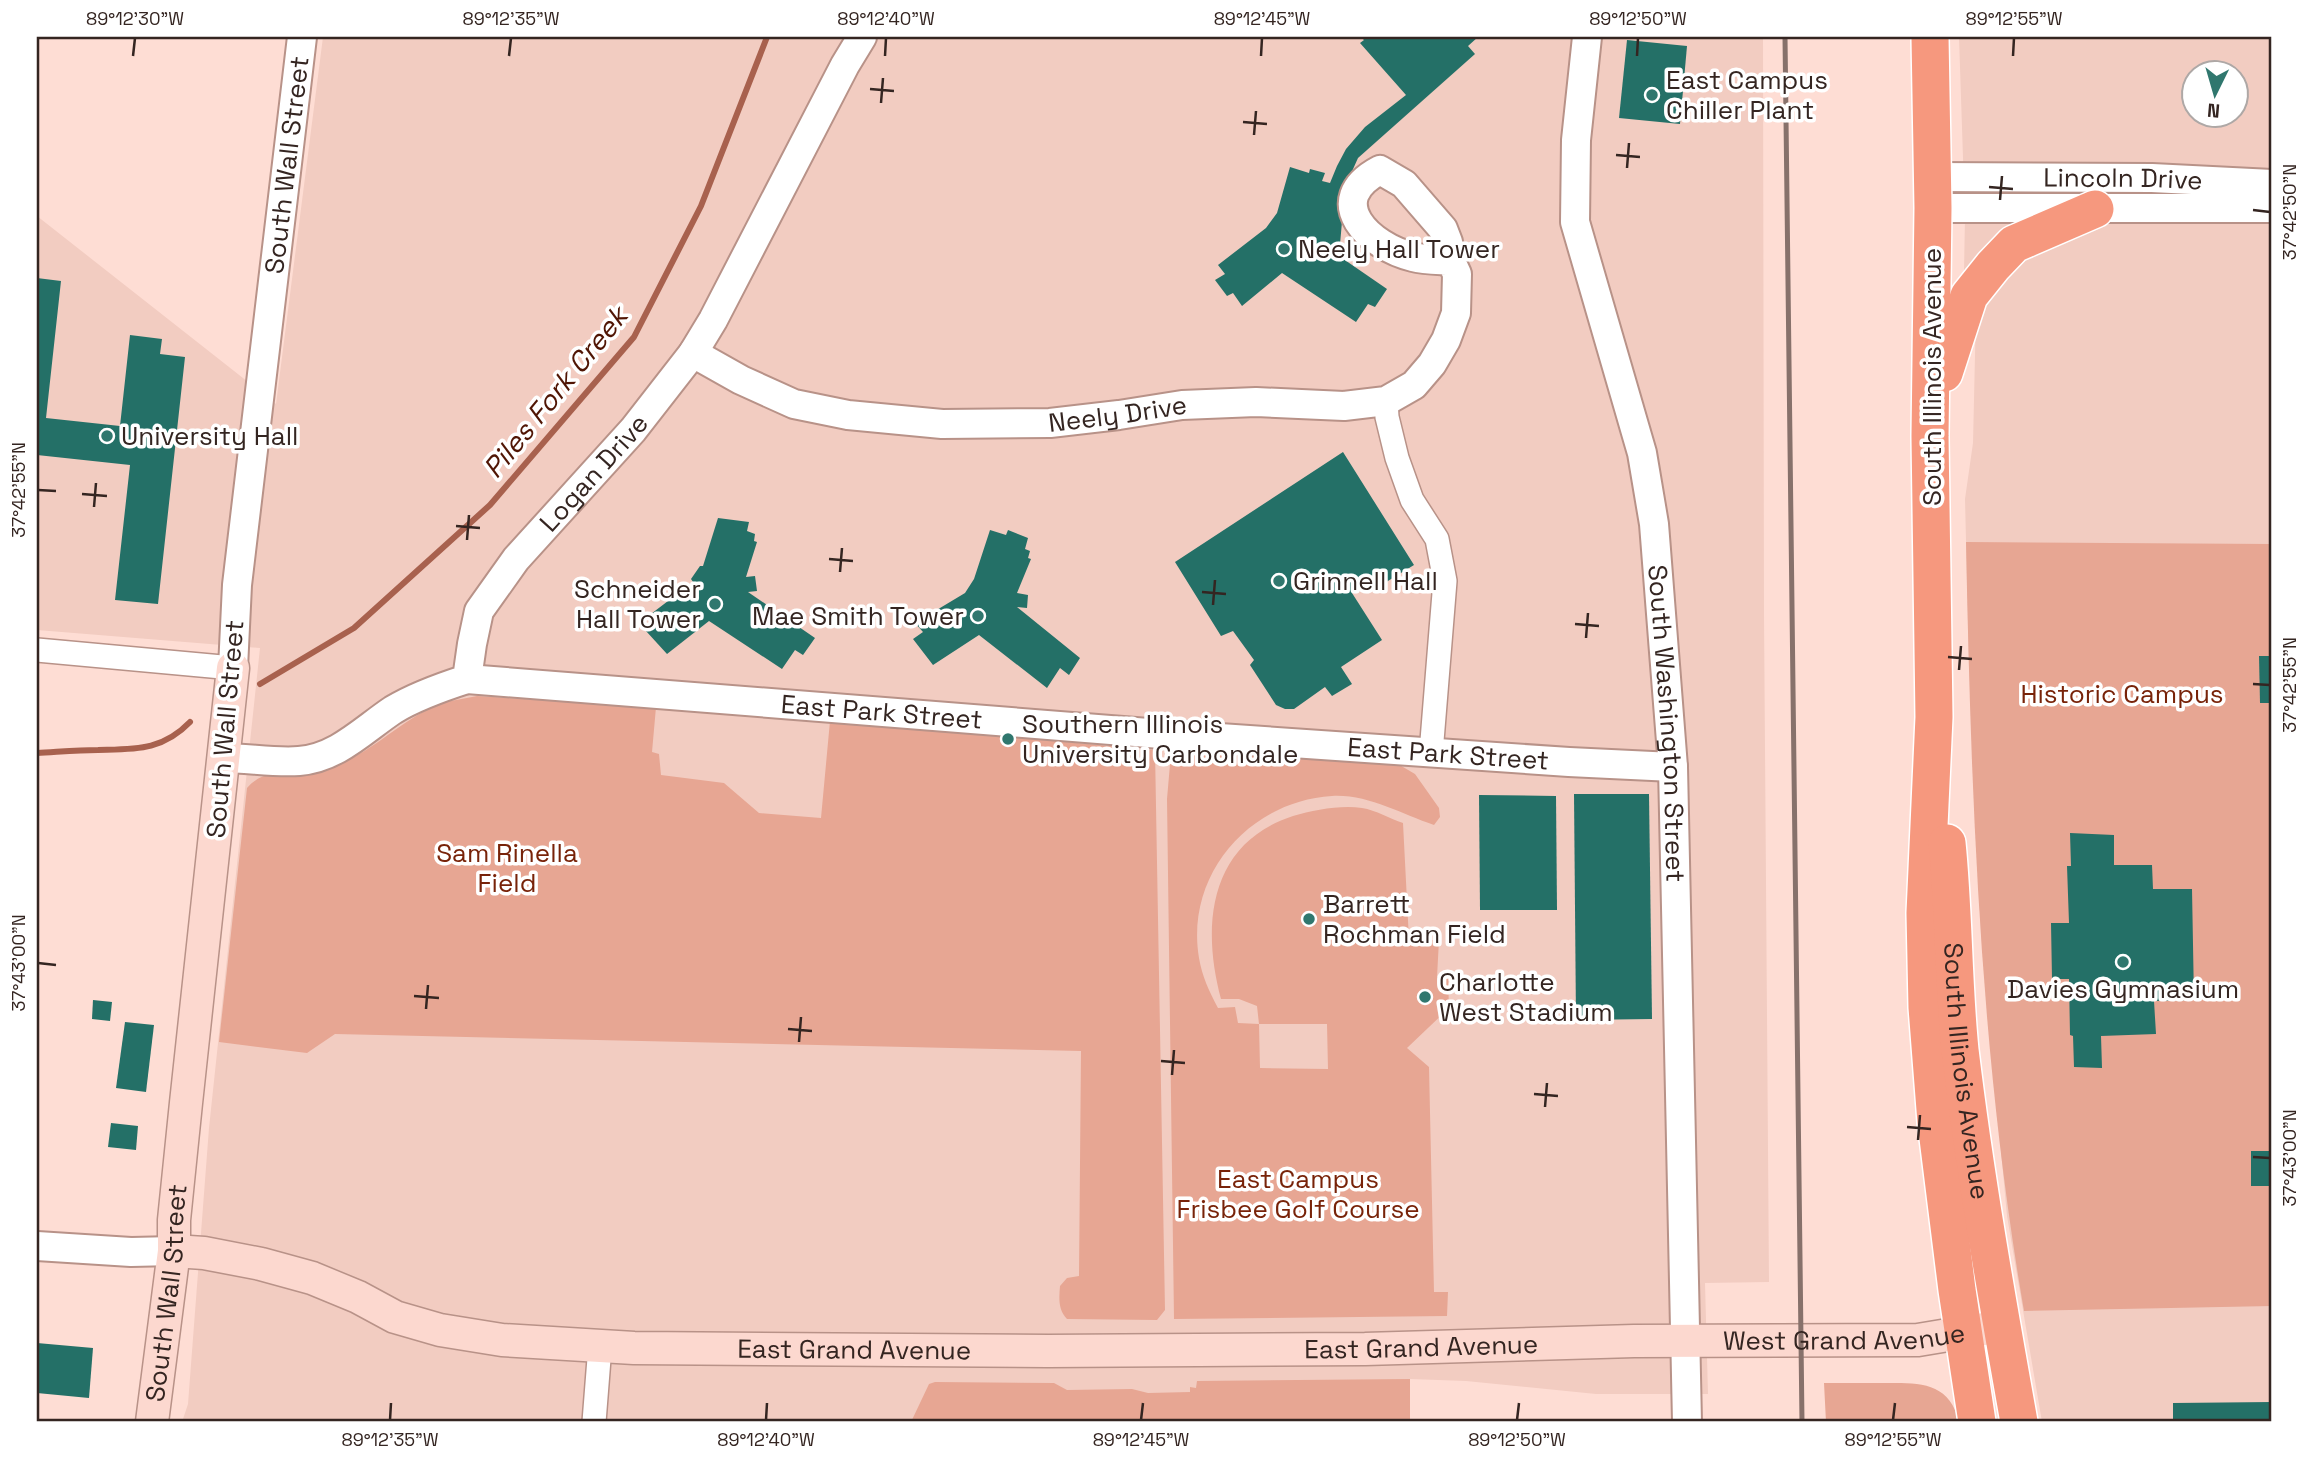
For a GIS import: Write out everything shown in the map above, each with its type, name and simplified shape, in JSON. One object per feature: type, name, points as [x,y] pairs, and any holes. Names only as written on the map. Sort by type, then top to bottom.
[{"type":"highway","name":"South Illinois Avenue","points":[[1930,37],[1930,422],[1934,717],[1925,913],[1927,1007],[1936,1122],[1962,1332],[1977,1422]]},
{"type":"highway","points":[[1930,422],[1969,296],[2014,244],[2095,209]]},
{"type":"highway","name":"South Illinois Avenue","points":[[1934,717],[1952,892],[1960,1048],[1981,1203],[2019,1422]]},
{"type":"main road","name":"South Wall Street","points":[[152,1422],[174,1251],[174,1220],[233,668]]},
{"type":"main road","name":"East Grand Avenue","points":[[174,1251],[247,1261],[312,1278],[358,1297],[395,1317],[440,1329],[502,1340],[600,1346],[1170,1351],[1365,1349],[1685,1340]]},
{"type":"main road","name":"West Grand Avenue","points":[[1685,1340],[1918,1340],[2003,1325]]},
{"type":"street","name":"South Wall Street","points":[[233,668],[239,572],[302,37]]},
{"type":"street","name":"Logan Drive","points":[[467,679],[479,611],[516,559],[633,430],[693,353],[862,37]]},
{"type":"street","name":"South Washington Street","points":[[1587,37],[1576,140],[1576,222],[1642,453],[1654,524],[1673,766],[1687,1422]]},
{"type":"street","name":"Lincoln Drive","points":[[1932,192],[2152,178],[2272,184]]},
{"type":"street","name":"Lincoln Drive","points":[[1932,192],[2095,209],[2272,208]]},
{"type":"street","name":"Neely Drive","points":[[693,353],[741,380],[794,404],[848,415],[942,424],[1050,423],[1182,405],[1256,402],[1344,406],[1385,401],[1414,385],[1432,364],[1446,341],[1456,313],[1457,274],[1451,261]]},
{"type":"street","points":[[1385,401],[1397,458],[1412,500],[1437,539],[1445,581],[1431,753]]},
{"type":"street","points":[[37,650],[233,668]]},
{"type":"street","points":[[223,758],[300,761],[314,757],[338,749],[393,711],[421,696],[467,679]]},
{"type":"street","name":"East Park Street","points":[[467,679],[1161,734],[1431,753],[1673,766]]},
{"type":"street","name":"East Grand Avenue","points":[[37,1246],[131,1252],[174,1251]]},
{"type":"street","points":[[594,1422],[600,1346]]},
{"type":"shaded area","name":"Southern Illinois University Carbondale","points":[[323,37],[1763,37],[1769,1282],[1705,1283],[1708,1394],[1596,1394],[1466,1381],[1410,1379],[1410,1422],[182,1422],[188,1404],[209,1128],[260,648],[37,630],[37,216],[276,404]]},
{"type":"shaded area","points":[[1959,37],[2272,37],[2272,1422],[2042,1422],[2007,1216],[1981,933],[1965,499],[1973,443],[1976,312],[1964,272],[1965,218]]},
{"type":"green space","name":"Historic Campus","points":[[1966,542],[2272,544],[2272,1306],[2024,1311],[1997,1120],[1980,928]]},
{"type":"green space","name":"Sam Rinella Field","points":[[477,696],[656,707],[652,752],[659,754],[661,775],[724,783],[759,813],[821,818],[830,721],[1155,750],[1165,1310],[1157,1320],[1067,1319],[1061,1308],[1060,1286],[1067,1278],[1079,1276],[1081,1051],[335,1034],[307,1053],[219,1042],[247,788],[264,776],[275,773],[318,770],[343,763],[435,706]]},
{"type":"green space","name":"East Campus Frisbee Golf Course","points":[[1240,750],[1391,760],[1415,774],[1439,808],[1440,817],[1434,825],[1371,801],[1345,796],[1302,801],[1275,812],[1250,827],[1230,847],[1213,871],[1202,898],[1197,927],[1200,965],[1218,1008],[1235,1007],[1238,1023],[1259,1024],[1257,1006],[1239,999],[1221,999],[1215,971],[1213,916],[1218,890],[1228,866],[1244,846],[1265,829],[1301,814],[1354,807],[1403,823],[1409,940],[1439,940],[1437,977],[1448,979],[1449,1008],[1407,1048],[1429,1067],[1434,1292],[1448,1292],[1447,1316],[1174,1319],[1167,799],[1171,753]],"holes":[[[1259,1024],[1327,1024],[1328,1069],[1260,1068]]]},
{"type":"green space","points":[[1410,1379],[1410,1422],[911,1422],[929,1384],[935,1382],[1054,1383],[1067,1390],[1132,1389],[1148,1393],[1190,1392],[1190,1387],[1196,1388],[1197,1381]]},
{"type":"green space","points":[[1824,1383],[1905,1383],[1929,1386],[1947,1398],[1959,1422],[1826,1422]]},
{"type":"building","points":[[1361,37],[1478,37],[1468,46],[1475,54],[1358,158],[1345,187],[1339,256],[1387,289],[1375,307],[1368,304],[1356,322],[1282,273],[1242,306],[1233,293],[1227,296],[1215,280],[1225,274],[1218,265],[1266,228],[1277,213],[1290,167],[1309,173],[1310,169],[1325,173],[1322,181],[1330,183],[1346,149],[1365,127],[1406,95],[1360,43],[1364,40]]},
{"type":"building","name":"East Campus Chiller Plant","points":[[1627,40],[1687,46],[1680,124],[1619,118]]},
{"type":"building","name":"University Hall","points":[[37,278],[61,281],[46,418],[120,426],[130,335],[162,339],[160,354],[185,357],[158,604],[115,600],[130,465],[37,455]]},
{"type":"building","name":"Grinnell Hall","points":[[1343,452],[1414,565],[1383,584],[1378,577],[1352,593],[1382,640],[1341,667],[1352,684],[1332,696],[1325,687],[1294,709],[1285,709],[1276,705],[1250,665],[1254,660],[1233,631],[1221,636],[1175,562]]},
{"type":"building","name":"Schneider Hall Tower","points":[[718,518],[749,522],[747,531],[755,534],[754,541],[757,542],[746,577],[755,576],[757,591],[748,592],[815,638],[803,655],[795,650],[782,669],[709,621],[667,654],[646,631],[652,625],[647,617],[693,582],[691,579],[700,566],[703,566]]},
{"type":"building","name":"Mae Smith Tower","points":[[990,530],[1006,535],[1008,530],[1028,538],[1025,549],[1030,551],[1028,558],[1031,559],[1017,593],[1028,595],[1027,608],[1017,607],[1080,658],[1069,675],[1060,668],[1047,688],[979,635],[933,665],[913,639],[923,632],[915,623],[965,593],[974,579]]},
{"type":"building","points":[[2259,656],[2272,656],[2272,703],[2260,703]]},
{"type":"building","points":[[1574,794],[1649,794],[1652,1019],[1576,1020]]},
{"type":"building","points":[[1479,795],[1556,796],[1557,910],[1480,910]]},
{"type":"building","name":"Davies Gymnasium","points":[[2070,833],[2114,835],[2114,865],[2152,865],[2153,889],[2192,889],[2194,1000],[2154,1001],[2156,1034],[2101,1036],[2102,1068],[2074,1067],[2073,1036],[2070,1035],[2069,979],[2052,979],[2051,923],[2069,923],[2067,866],[2071,866]]},
{"type":"building","points":[[93,1000],[112,1002],[110,1021],[92,1019]]},
{"type":"building","points":[[125,1022],[154,1025],[146,1092],[116,1088]]},
{"type":"building","points":[[111,1123],[138,1126],[136,1150],[108,1147]]},
{"type":"building","points":[[2269,1132],[2272,1132],[2272,1186],[2251,1186],[2251,1151],[2269,1151]]},
{"type":"building","points":[[37,1343],[93,1348],[89,1398],[37,1393]]},
{"type":"building","points":[[2272,1402],[2272,1422],[2173,1422],[2173,1403]]},
{"type":"waterway","name":"Piles Fork Creek","points":[[260,684],[354,628],[490,505],[634,337],[701,206],[767,37]]},
{"type":"waterway","name":"Piles Fork Creek","points":[[37,753],[147,746],[169,738],[190,722]]},
{"type":"railway","points":[[1785,37],[1802,1422]]},
{"type":"place","name":"East Campus Chiller Plant","points":[[1652,95]]},
{"type":"place","name":"Neely Hall Tower","points":[[1284,249]]},
{"type":"place","name":"University Hall","points":[[107,436]]},
{"type":"place","name":"Grinnell Hall","points":[[1279,581]]},
{"type":"place","name":"Schneider Hall Tower","points":[[715,604]]},
{"type":"place","name":"Mae Smith Tower","points":[[978,616]]},
{"type":"place","name":"Southern Illinois University Carbondale","points":[[1008,739]]},
{"type":"place","name":"Barrett Rochman Field","points":[[1309,919]]},
{"type":"place","name":"Davies Gymnasium","points":[[2123,962]]},
{"type":"place","name":"Charlotte West Stadium","points":[[1425,997]]}]
